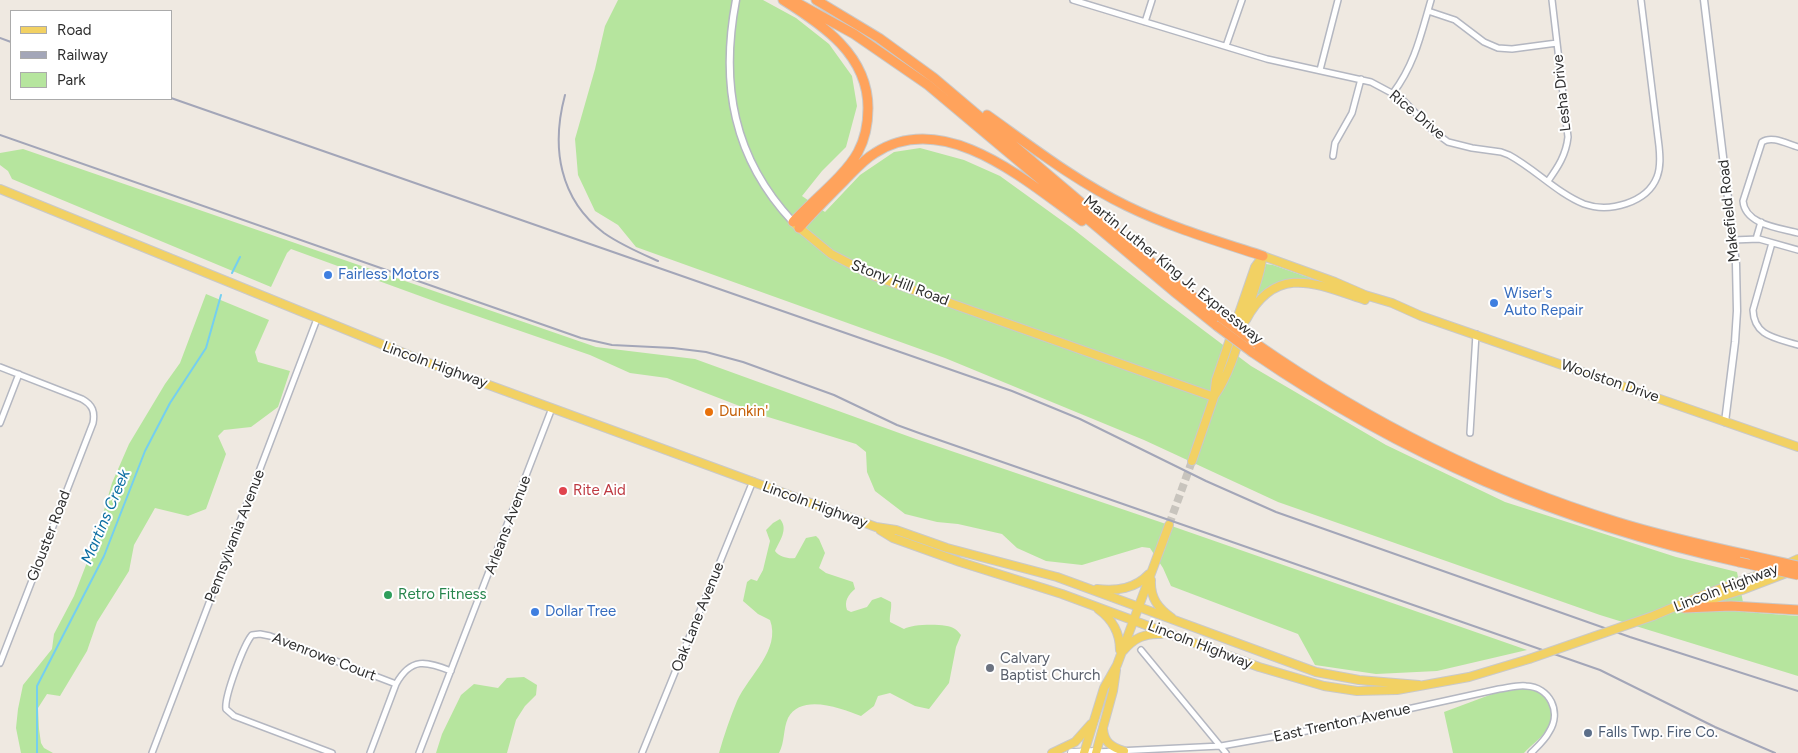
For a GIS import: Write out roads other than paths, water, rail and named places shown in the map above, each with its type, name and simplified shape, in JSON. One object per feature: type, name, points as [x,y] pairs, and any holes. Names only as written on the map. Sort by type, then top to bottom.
[{"type":"highway","points":[[783,0],[816,21],[847,49],[861,74],[868,100],[866,130],[858,152],[796,225]]},
{"type":"highway","name":"Martin Luther King Jr. Expressway","points":[[792,0],[854,34],[946,98],[1129,254],[1319,396],[1367,424],[1429,457],[1539,505],[1616,531],[1678,548],[1798,575]]},
{"type":"highway","name":"Martin Luther King Jr. Expressway","points":[[816,0],[879,38],[934,78],[1182,288],[1219,322]]},
{"type":"highway","points":[[934,78],[1059,167],[1102,193],[1152,217],[1263,256]]},
{"type":"highway","points":[[796,225],[873,154],[896,143],[931,139],[958,145],[999,164],[1129,254]]},
{"type":"highway","name":"Martin Luther King Jr. Expressway","points":[[1254,348],[1371,417],[1492,476],[1567,506],[1619,523],[1696,544],[1798,567]]},
{"type":"highway","points":[[1684,608],[1731,606],[1798,610]]},
{"type":"main road","name":"Lincoln Highway","points":[[0,189],[418,359],[876,527],[896,530],[947,548],[1037,571],[1316,672],[1358,680],[1419,686]]},
{"type":"main road","name":"Stony Hill Road","points":[[796,225],[832,254],[874,276],[1214,397]]},
{"type":"main road","name":"Woolston Drive","points":[[1263,256],[1335,282],[1364,295],[1392,303],[1421,316]]},
{"type":"main road","name":"Woolston Drive","points":[[1214,397],[1223,383],[1246,320],[1262,270],[1263,256]]},
{"type":"main road","name":"Woolston Drive","points":[[1192,461],[1214,397],[1216,380],[1255,267],[1263,256]]},
{"type":"main road","name":"Woolston Drive","points":[[1246,320],[1254,306],[1270,291],[1282,285],[1299,282],[1317,284],[1476,334],[1798,447]]},
{"type":"main road","points":[[1084,753],[1104,688],[1116,666],[1169,525]]},
{"type":"main road","name":"Lincoln Highway","points":[[876,527],[893,538],[957,561],[1091,604],[1275,673],[1324,686],[1357,691],[1382,691],[1469,677],[1653,616],[1798,559]]},
{"type":"main road","name":"Lincoln Highway","points":[[1653,616],[1742,590],[1798,567]]},
{"type":"main road","points":[[1089,589],[1108,590],[1126,588],[1140,582],[1152,571]]},
{"type":"main road","points":[[1152,571],[1151,590],[1156,603],[1165,613],[1179,623]]},
{"type":"main road","points":[[1091,604],[1112,622],[1119,636],[1120,654]]},
{"type":"main road","points":[[1120,654],[1141,636],[1168,634]]},
{"type":"main road","points":[[1072,753],[1096,752],[1113,691],[1116,666]]},
{"type":"main road","points":[[1052,753],[1075,742],[1087,730],[1094,718]]},
{"type":"main road","points":[[1102,729],[1110,745],[1127,751]]},
{"type":"street","name":"Rice Drive","points":[[1073,0],[1283,63],[1371,82],[1393,93],[1408,105],[1433,131],[1448,142],[1501,152],[1516,159],[1562,192],[1586,204],[1611,206],[1637,199],[1649,190],[1654,183],[1659,168],[1659,146],[1641,0]]},
{"type":"street","points":[[1145,22],[1152,0]]},
{"type":"street","points":[[1226,46],[1242,0]]},
{"type":"street","points":[[1320,70],[1338,0]]},
{"type":"street","points":[[1393,93],[1413,61],[1431,0]]},
{"type":"street","name":"Lesha Drive","points":[[1548,181],[1563,158],[1567,148],[1568,137],[1552,0]]},
{"type":"street","name":"Makefield Road","points":[[1704,0],[1733,240],[1737,311],[1725,422]]},
{"type":"street","name":"Stony Hill Road","points":[[736,2],[730,36],[729,68],[736,120],[756,171],[773,198],[796,225]]},
{"type":"street","points":[[1428,11],[1455,20],[1484,42],[1498,48],[1512,49],[1557,43]]},
{"type":"street","points":[[1333,156],[1335,143],[1352,113],[1361,79]]},
{"type":"street","points":[[1798,147],[1768,139],[1762,142],[1743,201],[1746,213],[1761,222],[1798,233]]},
{"type":"street","points":[[1756,239],[1761,222]]},
{"type":"street","points":[[1733,240],[1756,239],[1798,250]]},
{"type":"street","points":[[1772,243],[1753,310],[1753,316],[1758,329],[1764,333],[1798,345]]},
{"type":"street","name":"Pennsylvania Avenue","points":[[152,753],[317,319]]},
{"type":"street","points":[[1470,433],[1476,334]]},
{"type":"street","points":[[0,367],[19,374],[0,423]]},
{"type":"street","name":"Glouster Road","points":[[0,663],[93,423],[93,409],[87,402],[19,374]]},
{"type":"street","name":"Arleans Avenue","points":[[419,753],[552,408]]},
{"type":"street","name":"Oak Lane Avenue","points":[[642,753],[753,482]]},
{"type":"street","name":"Avenrowe Court","points":[[332,753],[234,716],[229,712],[225,704],[227,696],[249,639],[256,634],[270,636],[396,684],[370,753]]},
{"type":"street","points":[[1141,650],[1226,753]]},
{"type":"street","points":[[396,684],[407,668],[420,663],[434,664],[451,671]]},
{"type":"street","name":"East Trenton Avenue","points":[[1096,752],[1221,746],[1312,730],[1519,686],[1539,688],[1551,699],[1554,710],[1552,727],[1549,733],[1531,753]]},
{"type":"waterway","name":"Martins Creek","points":[[232,273],[240,257]]},
{"type":"waterway","name":"Martins Creek","points":[[37,753],[37,686],[104,556],[145,451],[170,403],[206,348],[221,295]]},
{"type":"tunnel","points":[[1169,525],[1192,461]]},
{"type":"railway","points":[[0,38],[10,42]]},
{"type":"railway","points":[[565,95],[561,114],[559,153],[562,171],[568,188],[577,204],[604,233],[658,261]]},
{"type":"railway","points":[[172,98],[1012,391],[1080,419],[1206,481],[1276,512],[1630,637],[1798,691]]},
{"type":"railway","points":[[0,135],[581,338],[612,345],[673,348],[706,352],[743,362],[834,395],[897,425],[919,433],[1600,670],[1715,727],[1775,753]]},
{"type":"place","name":"Fairless Motors","points":[[328,275]]},
{"type":"place","name":"Wiser's Auto Repair","points":[[1494,303]]},
{"type":"place","name":"Dunkin'","points":[[709,412]]},
{"type":"place","name":"Rite Aid","points":[[563,491]]},
{"type":"place","name":"Retro Fitness","points":[[388,595]]},
{"type":"place","name":"Dollar Tree","points":[[535,612]]},
{"type":"place","name":"Calvary Baptist Church","points":[[990,668]]},
{"type":"place","name":"Falls Twp. Fire Co.","points":[[1588,733]]}]
